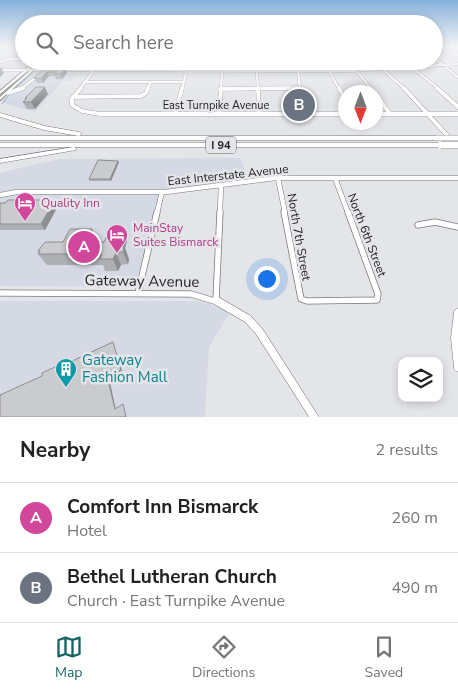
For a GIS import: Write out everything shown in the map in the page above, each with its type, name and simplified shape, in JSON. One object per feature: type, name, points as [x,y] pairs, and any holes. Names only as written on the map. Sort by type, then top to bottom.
[{"type":"highway","points":[[0,115],[51,129],[84,134],[204,138]]},
{"type":"highway","name":"I 94","points":[[0,138],[458,138]]},
{"type":"highway","name":"I 94","points":[[0,145],[441,145],[458,147]]},
{"type":"highway","points":[[0,161],[85,148],[177,145]]},
{"type":"main road","points":[[0,95],[17,78],[30,70]]},
{"type":"main road","points":[[0,95],[8,93],[30,70]]},
{"type":"main road","points":[[8,93],[5,92],[17,78]]},
{"type":"street","points":[[444,65],[458,78]]},
{"type":"street","points":[[0,70],[52,70]]},
{"type":"street","points":[[8,93],[18,92],[36,75],[46,70]]},
{"type":"street","points":[[59,70],[94,70]]},
{"type":"street","points":[[73,96],[94,70]]},
{"type":"street","points":[[175,114],[187,70]]},
{"type":"street","points":[[219,114],[222,70]]},
{"type":"street","points":[[257,70],[256,90],[259,114]]},
{"type":"street","points":[[220,89],[300,89],[298,70],[356,70],[368,85]]},
{"type":"street","points":[[329,70],[338,86]]},
{"type":"street","points":[[384,70],[401,84],[458,147]]},
{"type":"street","points":[[414,70],[431,82],[458,107]]},
{"type":"street","points":[[84,82],[184,82]]},
{"type":"street","points":[[73,96],[141,96],[146,93],[151,82]]},
{"type":"street","name":"East Turnpike Avenue","points":[[73,96],[71,102],[74,106],[87,112],[338,114]]},
{"type":"street","points":[[383,104],[390,114]]},
{"type":"street","points":[[383,114],[458,114]]},
{"type":"street","name":"East Interstate Avenue","points":[[0,195],[17,192],[162,192],[278,178],[458,178]]},
{"type":"street","name":"North 7th Street","points":[[278,178],[301,299],[307,301],[373,301],[378,299]]},
{"type":"street","name":"North 6th Street","points":[[335,178],[378,294],[378,299]]},
{"type":"street","points":[[216,300],[221,185]]},
{"type":"street","points":[[138,293],[162,192]]},
{"type":"street","points":[[418,225],[436,222],[458,227]]},
{"type":"street","name":"Gateway Avenue","points":[[0,293],[191,294],[216,300],[235,309],[254,324],[314,417]]},
{"type":"street","points":[[458,313],[455,338],[458,364]]},
{"type":"shaded area","points":[[0,65],[15,65],[15,69],[0,69]]},
{"type":"shaded area","points":[[38,70],[93,70],[88,76],[75,76],[71,81],[63,81],[35,112],[1,102]]},
{"type":"shaded area","points":[[240,158],[249,179],[160,190],[135,287],[0,286],[0,173],[58,159]]},
{"type":"shaded area","points":[[0,301],[204,302],[230,312],[209,347],[205,417],[0,417]]},
{"type":"building","points":[[43,70],[65,70],[60,74],[54,74],[57,72],[47,72],[41,78],[34,78]]},
{"type":"building","points":[[36,87],[45,87],[31,102],[23,102],[27,98],[25,98]]},
{"type":"building","points":[[291,93],[306,94],[308,100],[293,102]]},
{"type":"building","points":[[98,160],[118,161],[110,179],[89,179]]},
{"type":"building","name":"Quality Inn","points":[[8,200],[55,200],[41,224],[0,224],[0,203],[5,203]]},
{"type":"building","points":[[70,229],[92,229],[87,242],[104,242],[110,229],[122,229],[117,246],[124,247],[123,252],[116,253],[113,259],[100,259],[102,254],[38,254],[40,251],[38,251],[45,242],[63,242]]},
{"type":"building","name":"Gateway Fashion Mall","points":[[113,342],[121,370],[107,376],[115,409],[123,404],[126,417],[0,417],[0,395],[42,376],[42,373]]},
{"type":"waterway","points":[[15,89],[33,73]]},
{"type":"waterway","points":[[2,104],[9,95]]},
{"type":"place","name":"Bethel Lutheran Church","points":[[299,105]]},
{"type":"place","name":"Quality Inn","points":[[25,222]]},
{"type":"place","name":"Comfort Inn Bismarck","points":[[84,247]]},
{"type":"place","name":"MainStay Suites Bismarck","points":[[117,254]]},
{"type":"place","name":"Gateway Fashion Mall","points":[[66,388]]}]
